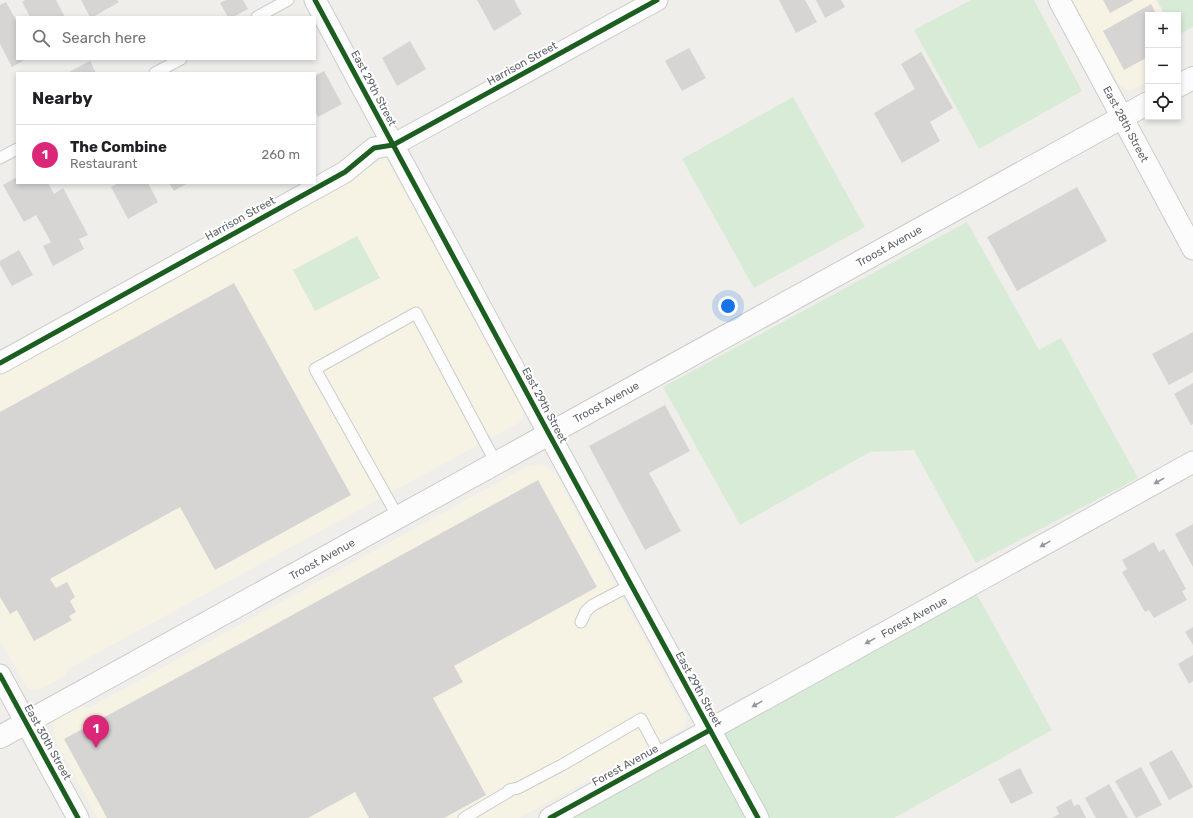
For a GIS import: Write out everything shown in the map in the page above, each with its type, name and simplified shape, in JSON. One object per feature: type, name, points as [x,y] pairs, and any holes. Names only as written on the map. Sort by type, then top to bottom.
[{"type":"main road","points":[[1181,84],[1193,78]]},
{"type":"main road","name":"Troost Avenue","points":[[0,737],[1145,105]]},
{"type":"street","name":"East 29th Street","points":[[316,0],[549,434],[758,818]]},
{"type":"street","name":"Harrison Street","points":[[0,363],[345,172],[374,148],[393,145],[657,0]]},
{"type":"street","name":"East 28th Street","points":[[1059,0],[1193,249]]},
{"type":"street","name":"Forest Avenue","points":[[550,818],[1193,462]]},
{"type":"street","name":"East 30th Street","points":[[0,675],[78,818]]},
{"type":"lane","points":[[259,16],[288,0]]},
{"type":"lane","points":[[157,72],[179,60]]},
{"type":"lane","points":[[0,158],[16,150]]},
{"type":"lane","points":[[398,517],[315,370],[416,313],[496,463]]},
{"type":"lane","points":[[581,622],[586,611],[593,605],[631,585]]},
{"type":"lane","points":[[464,818],[509,790],[518,788],[562,765],[641,719],[661,757]]},
{"type":"shaded area","points":[[1072,0],[1155,0],[1162,12],[1145,12],[1145,83],[1132,90],[1127,90],[1119,85]]},
{"type":"shaded area","points":[[386,158],[521,402],[525,412],[520,422],[68,669],[65,676],[40,689],[34,690],[27,688],[0,640],[0,372]]},
{"type":"shaded area","points":[[541,464],[555,472],[687,718],[684,728],[519,818],[97,818],[54,737],[52,729],[55,720],[79,706],[89,708],[528,466]]},
{"type":"green space","points":[[971,0],[1034,0],[1082,91],[979,149],[914,30]]},
{"type":"green space","points":[[1157,0],[1193,0],[1193,27],[1181,33],[1181,12],[1163,12]]},
{"type":"green space","points":[[793,97],[865,227],[754,288],[682,159]]},
{"type":"green space","points":[[967,222],[1039,350],[1061,338],[1138,478],[976,563],[914,450],[870,452],[740,525],[663,387]]},
{"type":"green space","points":[[357,236],[380,278],[315,311],[293,270]]},
{"type":"green space","points":[[975,591],[1052,730],[894,818],[768,818],[722,732]]},
{"type":"green space","points":[[707,743],[748,818],[569,818]]},
{"type":"building","points":[[25,0],[56,0],[64,16],[29,16],[22,2]]},
{"type":"building","points":[[81,0],[117,0],[119,2],[95,16],[89,16]]},
{"type":"building","points":[[226,0],[243,0],[248,9],[235,16],[227,16],[220,3]]},
{"type":"building","points":[[477,0],[514,0],[522,14],[494,31]]},
{"type":"building","points":[[779,0],[805,0],[817,22],[796,33]]},
{"type":"building","points":[[816,0],[841,0],[845,7],[825,18]]},
{"type":"building","points":[[1103,0],[1134,0],[1110,13]]},
{"type":"building","points":[[6,2],[16,20],[16,60],[24,60],[12,67],[0,44],[0,5]]},
{"type":"building","points":[[1151,4],[1155,12],[1145,12],[1145,59],[1124,70],[1103,31]]},
{"type":"building","points":[[410,41],[426,69],[397,86],[382,58]]},
{"type":"building","points":[[689,48],[706,78],[682,91],[665,61]]},
{"type":"building","points":[[921,52],[953,108],[930,122],[940,141],[902,163],[874,113],[915,89],[901,64]]},
{"type":"building","points":[[90,61],[96,72],[69,72]]},
{"type":"building","points":[[324,71],[342,104],[318,117],[316,113],[316,75]]},
{"type":"building","points":[[16,178],[16,184],[49,184],[54,194],[63,188],[88,235],[79,239],[84,249],[53,266],[43,246],[51,242],[36,215],[24,222],[3,185]]},
{"type":"building","points":[[116,184],[149,184],[158,202],[128,219],[111,187]]},
{"type":"building","points":[[170,184],[186,184],[174,191]]},
{"type":"building","points":[[1077,187],[1107,241],[1017,291],[987,237]]},
{"type":"building","points":[[19,250],[33,275],[12,286],[0,265],[0,261]]},
{"type":"building","points":[[234,283],[351,495],[215,570],[180,507],[50,579],[56,588],[67,582],[75,597],[70,601],[76,612],[69,616],[72,620],[34,641],[17,610],[10,614],[0,597],[0,412]]},
{"type":"building","points":[[1193,332],[1193,372],[1169,385],[1152,354]]},
{"type":"building","points":[[1193,383],[1193,424],[1191,425],[1174,394]]},
{"type":"building","points":[[665,405],[690,451],[649,473],[681,531],[645,550],[589,446]]},
{"type":"building","points":[[538,480],[597,587],[454,666],[463,682],[433,698],[486,795],[444,818],[369,818],[355,792],[308,818],[107,818],[64,739]]},
{"type":"building","points":[[1193,524],[1193,567],[1175,534]]},
{"type":"building","points":[[1154,542],[1159,552],[1164,549],[1186,589],[1182,591],[1187,600],[1154,618],[1149,610],[1145,612],[1122,572],[1127,569],[1122,560]]},
{"type":"building","points":[[1193,627],[1193,645],[1185,632]]},
{"type":"building","points":[[1193,655],[1193,681],[1189,684],[1178,664]]},
{"type":"building","points":[[1172,750],[1193,787],[1169,800],[1149,763]]},
{"type":"building","points":[[1141,767],[1162,805],[1136,818],[1115,781]]},
{"type":"building","points":[[1020,768],[1033,793],[1011,804],[998,779]]},
{"type":"building","points":[[1109,784],[1128,818],[1096,818],[1085,798]]},
{"type":"building","points":[[1071,799],[1074,806],[1079,804],[1086,818],[1052,818],[1059,814],[1056,807]]},
{"type":"cycle path","points":[[315,0],[758,818]]},
{"type":"cycle path","points":[[0,363],[345,172],[374,148],[393,145],[657,0]]},
{"type":"cycle path","points":[[0,675],[78,818]]},
{"type":"cycle path","points":[[550,818],[710,730]]},
{"type":"place","name":"The Combine","points":[[96,748]]}]
